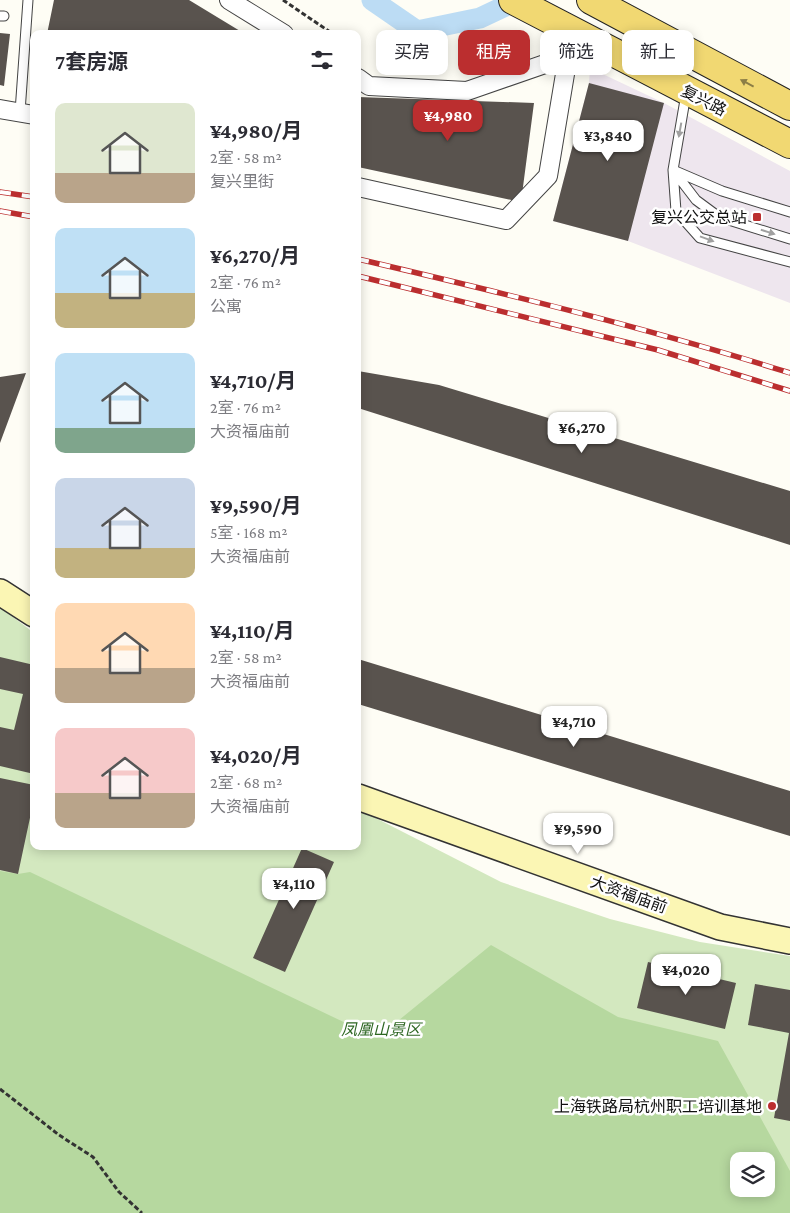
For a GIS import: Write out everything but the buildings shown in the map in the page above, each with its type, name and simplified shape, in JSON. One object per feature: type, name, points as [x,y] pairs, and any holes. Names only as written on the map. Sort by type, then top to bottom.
[{"type":"main road","points":[[591,0],[790,106]]},
{"type":"main road","name":"复兴路","points":[[520,4],[554,30]]},
{"type":"main road","name":"复兴路","points":[[612,61],[687,91],[790,144]]},
{"type":"street","points":[[229,0],[278,30]]},
{"type":"street","points":[[361,80],[370,86],[466,91],[540,63]]},
{"type":"street","points":[[361,188],[506,220],[548,176],[572,75]]},
{"type":"street","points":[[0,109],[27,113]]},
{"type":"street","points":[[0,592],[30,611]]},
{"type":"street","name":"大资福庙前","points":[[361,798],[720,927],[790,940]]},
{"type":"lane","points":[[27,113],[28,0]]},
{"type":"lane","points":[[687,91],[673,170],[676,211],[700,238],[790,262]]},
{"type":"lane","points":[[673,170],[722,191],[790,212]]},
{"type":"lane","points":[[673,170],[696,200],[718,217],[790,239]]},
{"type":"path","points":[[283,0],[327,30]]},
{"type":"path","points":[[288,4],[291,0]]},
{"type":"path","points":[[0,1089],[59,1135],[93,1157],[119,1192],[142,1213]]},
{"type":"shaded area","points":[[590,75],[605,75],[664,103],[790,171],[790,303],[628,241],[553,221]]},
{"type":"green space","name":"凤凰山景区","points":[[0,607],[30,630],[30,850],[361,850],[361,811],[501,882],[610,919],[700,942],[790,956],[790,1213],[0,1213]]},
{"type":"green space","name":"凤凰山景区","points":[[0,871],[18,874],[30,872],[377,1038],[491,945],[618,1017],[718,1041],[790,1171],[790,1213],[0,1213]]},
{"type":"waterway","points":[[372,0],[417,31],[480,18],[518,0]]},
{"type":"railway","points":[[0,192],[30,196]]},
{"type":"railway","points":[[0,211],[30,216]]},
{"type":"railway","points":[[361,260],[629,326],[790,373]]},
{"type":"railway","points":[[361,277],[658,350],[790,391]]},
{"type":"place","name":"复兴公交总站","points":[[757,217]]},
{"type":"place","name":"上海铁路局杭州职工培训基地","points":[[772,1106]]}]
